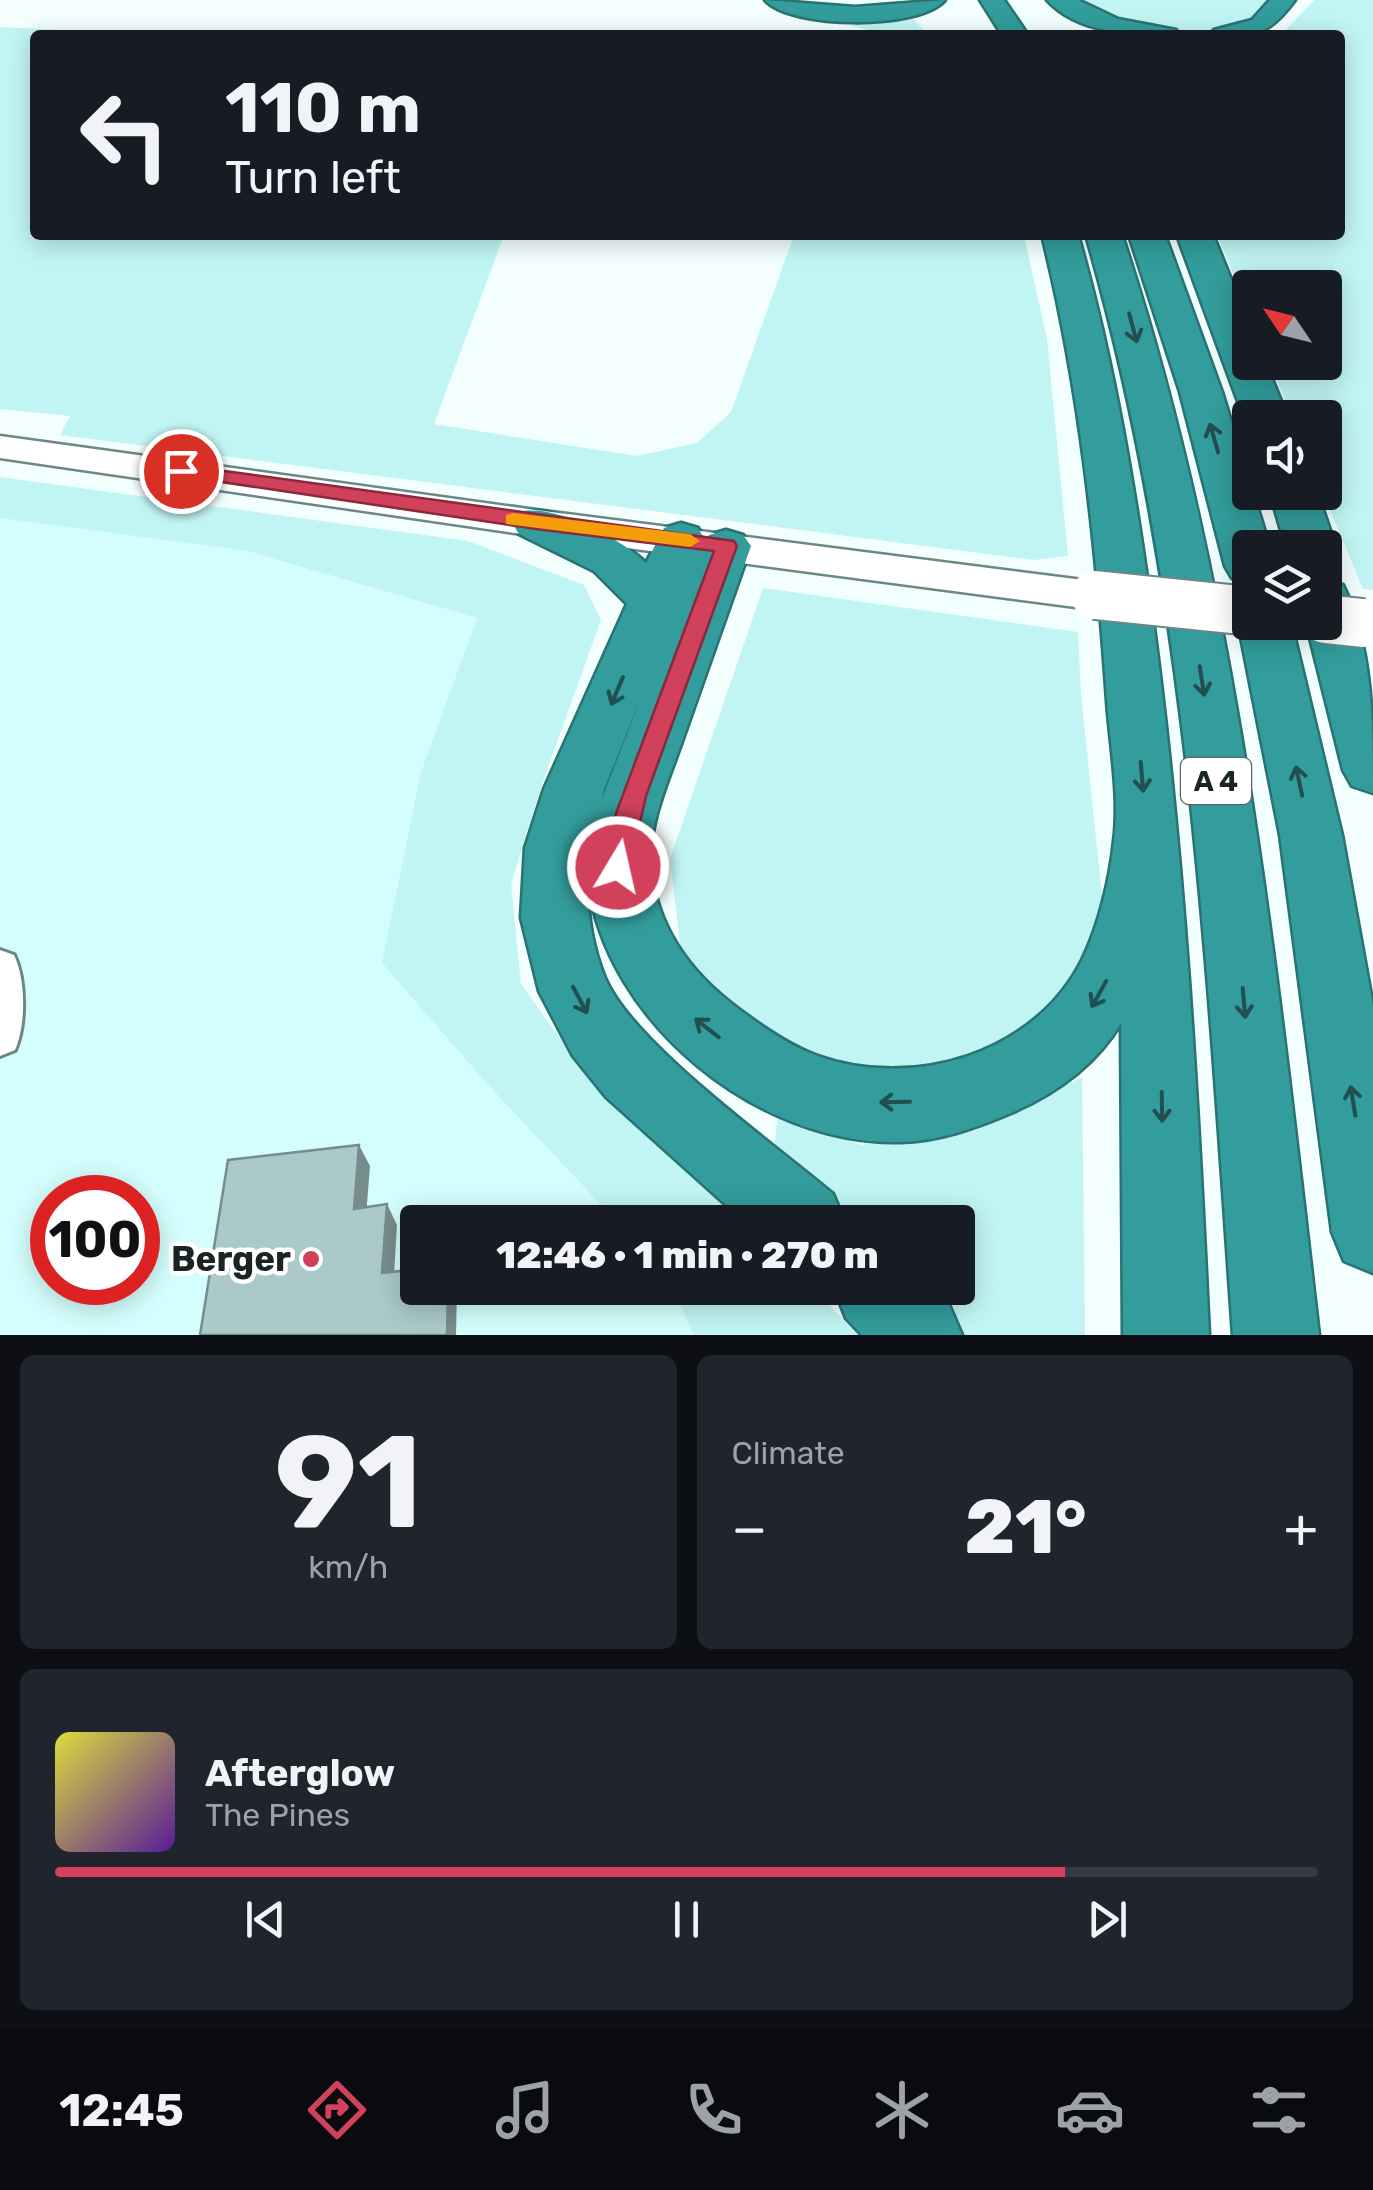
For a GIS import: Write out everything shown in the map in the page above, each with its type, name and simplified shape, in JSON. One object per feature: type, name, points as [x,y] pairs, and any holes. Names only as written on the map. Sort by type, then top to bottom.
[{"type":"highway","points":[[755,0],[853,30]]},
{"type":"highway","points":[[777,0],[812,10],[859,13],[905,10],[933,0]]},
{"type":"highway","points":[[966,0],[984,30]]},
{"type":"highway","points":[[992,0],[1013,30]]},
{"type":"highway","points":[[1057,0],[1077,30]]},
{"type":"highway","points":[[1057,0],[1096,20],[1143,30]]},
{"type":"highway","points":[[1244,30],[1260,26],[1283,0]]},
{"type":"highway","points":[[1275,30],[1307,0]]},
{"type":"highway","points":[[1061,240],[1083,323],[1109,472],[1147,834],[1162,1093],[1166,1335]]},
{"type":"highway","name":"A 4","points":[[1106,240],[1133,324],[1168,480],[1200,671],[1239,947],[1276,1335]]},
{"type":"highway","points":[[1149,240],[1201,392],[1240,530]]},
{"type":"highway","points":[[1197,240],[1228,310],[1260,400]]},
{"type":"highway","points":[[536,523],[612,559],[655,601]]},
{"type":"highway","points":[[704,542],[622,832],[618,867],[631,932],[652,971],[680,1006],[745,1056],[788,1081],[832,1097],[883,1103],[926,1101],[991,1090],[1067,1039],[1094,1005],[1113,968],[1124,934],[1147,834]]},
{"type":"highway","points":[[704,542],[655,601],[574,789],[556,848],[554,918],[574,991],[598,1032],[632,1072],[785,1205]]},
{"type":"highway","points":[[1347,616],[1373,770]]},
{"type":"highway","name":"A 4","points":[[1268,640],[1311,835],[1373,1232]]},
{"type":"highway","points":[[892,1305],[919,1335]]},
{"type":"main road","points":[[0,447],[536,523],[1091,595],[1232,609]]},
{"type":"street","points":[[0,968],[0,1036]]},
{"type":"shaded area","points":[[1072,0],[1273,0],[1247,28],[1234,30],[1156,30],[1115,19]]},
{"type":"shaded area","points":[[1314,0],[1373,0],[1373,590],[1363,589],[1342,530],[1338,530],[1330,510],[1342,510],[1342,400],[1285,400],[1277,380],[1342,380],[1342,270],[1232,271],[1219,240],[1345,240],[1345,30],[1286,30]]},
{"type":"shaded area","points":[[912,18],[924,30],[868,30],[827,19]]},
{"type":"shaded area","points":[[0,27],[64,30],[30,30],[30,240],[502,240],[434,424],[637,456],[697,443],[731,412],[792,240],[1025,240],[1047,339],[1068,556],[1034,560],[60,435],[70,416],[0,409]]},
{"type":"shaded area","points":[[0,477],[468,541],[584,585],[601,620],[511,884],[521,984],[590,1079],[730,1205],[601,1205],[488,1085],[382,963],[421,772],[477,618],[247,551],[0,518]]},
{"type":"shaded area","points":[[0,518],[247,551],[477,618],[421,772],[488,1085],[601,1205],[400,1205],[400,1305],[680,1305],[694,1335],[0,1335]]},
{"type":"shaded area","points":[[763,588],[1078,632],[1104,915],[1062,1002],[974,1058],[903,1074],[827,1064],[742,1017],[681,952],[670,859]]},
{"type":"shaded area","points":[[1082,1077],[1085,1335],[947,1335],[922,1305],[975,1305],[975,1205],[828,1205],[773,1156],[778,1116],[861,1145],[974,1131]]},
{"type":"shaded area","points":[[680,1305],[829,1305],[859,1335],[694,1335]]},
{"type":"building","points":[[359,1145],[354,1209],[387,1204],[382,1273],[400,1271],[400,1305],[448,1305],[447,1335],[200,1335],[228,1160]]},
{"type":"slow traffic","points":[[513,520],[690,541]]},
{"type":"place","name":"Berger","points":[[311,1259]]},
{"type":"route","points":[[181,471],[536,523],[726,546],[633,796],[622,832],[618,867]]}]
